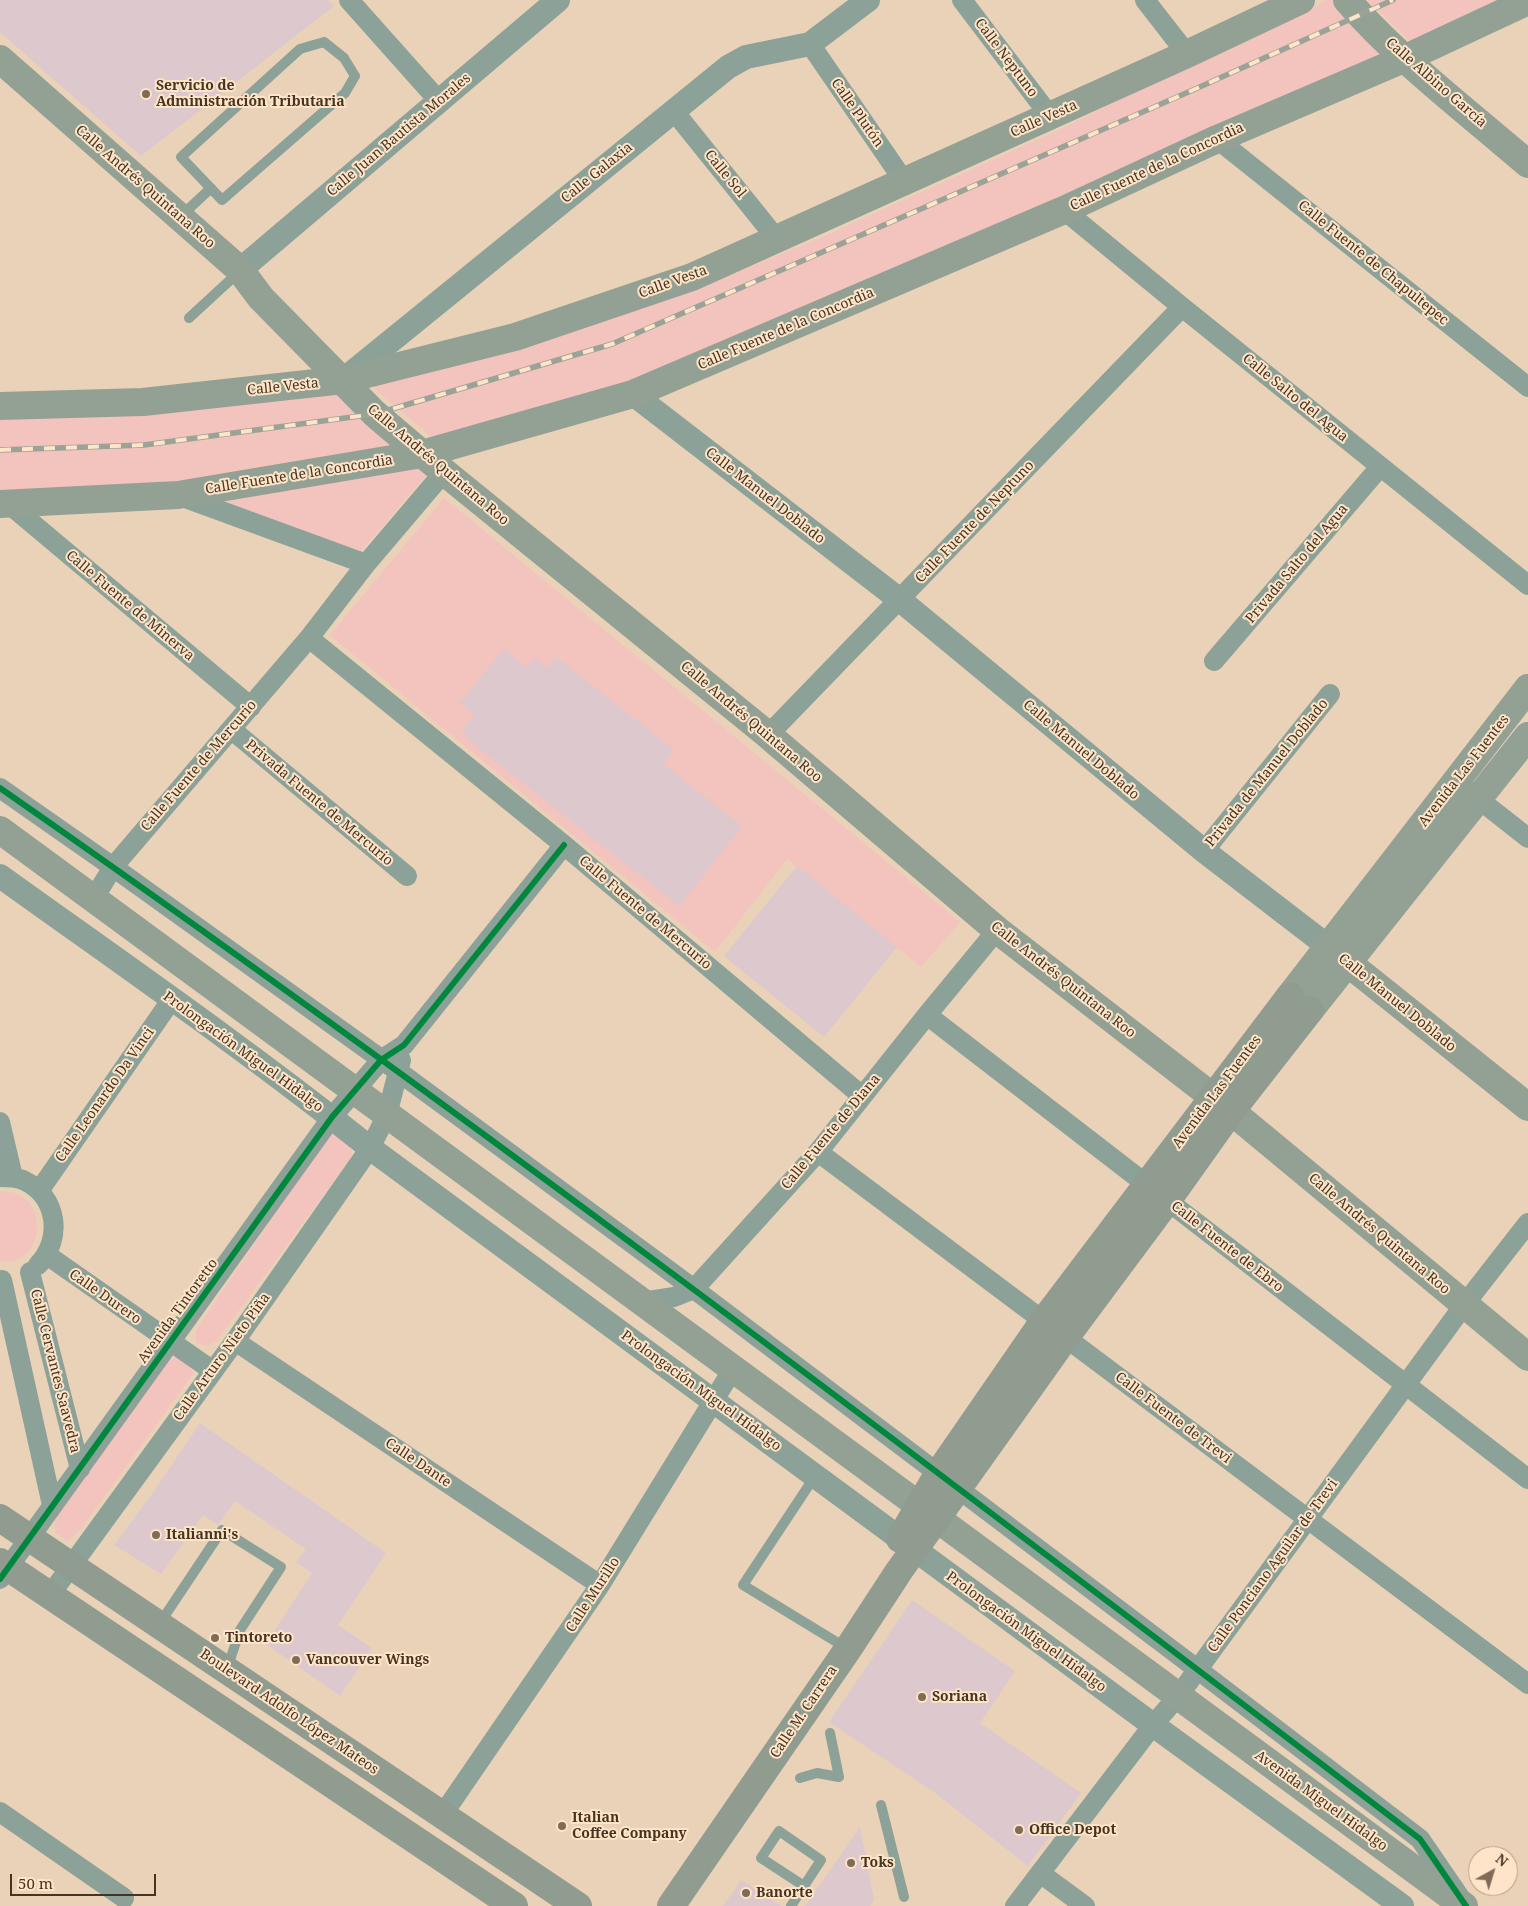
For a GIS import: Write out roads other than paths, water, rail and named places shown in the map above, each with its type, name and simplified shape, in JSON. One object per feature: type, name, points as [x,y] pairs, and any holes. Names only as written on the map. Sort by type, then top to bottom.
[{"type":"main road","name":"Calle Vesta","points":[[0,406],[143,402],[343,380],[515,337],[692,277],[1187,54],[1301,0]]},
{"type":"main road","name":"Calle Albino García","points":[[1347,0],[1360,15],[1406,58],[1528,164]]},
{"type":"main road","name":"Calle Fuente de la Concordia","points":[[4,504],[178,495],[422,454],[633,394],[1064,210],[1218,139],[1406,58],[1528,1]]},
{"type":"main road","name":"Calle Andrés Quintana Roo","points":[[0,59],[240,270],[261,298],[375,414],[422,454],[768,735],[997,930],[1222,1104],[1528,1357]]},
{"type":"main road","name":"Avenida Las Fuentes","points":[[1338,955],[1456,781],[1528,688]]},
{"type":"main road","name":"Avenida Las Fuentes","points":[[948,1481],[1065,1338],[1157,1192],[1300,1003],[1338,955],[1478,798],[1528,736]]},
{"type":"main road","points":[[0,830],[1179,1695]]},
{"type":"main road","name":"Calle Manuel Doblado","points":[[1338,955],[1528,1107]]},
{"type":"main road","name":"Avenida Las Fuentes","points":[[928,1512],[1043,1322],[1157,1192]]},
{"type":"main road","name":"Calle M. Carrera","points":[[671,1906],[848,1649],[907,1544],[928,1512]]},
{"type":"main road","name":"Boulevard Adolfo López Mateos","points":[[0,1518],[578,1906]]},
{"type":"main road","points":[[3,1569],[50,1595],[514,1906]]},
{"type":"main road","name":"Avenida Miguel Hidalgo","points":[[1179,1695],[1465,1906]]},
{"type":"street","points":[[348,0],[439,101]]},
{"type":"street","name":"Calle Galaxia","points":[[343,380],[728,67],[746,57],[810,44],[868,0]]},
{"type":"street","name":"Calle Neptuno","points":[[962,0],[1050,116]]},
{"type":"street","points":[[1144,0],[1187,54]]},
{"type":"street","name":"Calle Juan Bautista Morales","points":[[240,270],[554,1]]},
{"type":"street","name":"Calle Plutón","points":[[810,44],[904,181]]},
{"type":"street","name":"Calle Sol","points":[[673,110],[776,238]]},
{"type":"street","name":"Calle Fuente de Chapultepec","points":[[1218,139],[1528,387]]},
{"type":"street","name":"Calle Salto del Agua","points":[[1064,210],[1528,585]]},
{"type":"street","name":"Calle Fuente de Neptuno","points":[[768,735],[1182,307]]},
{"type":"street","name":"Calle Manuel Doblado","points":[[633,394],[900,600],[1204,851],[1338,955]]},
{"type":"street","name":"Privada Salto del Agua","points":[[1214,662],[1380,466]]},
{"type":"street","name":"Calle Fuente de Mercurio","points":[[94,898],[113,867],[309,638],[366,564],[444,472]]},
{"type":"street","points":[[178,495],[366,564]]},
{"type":"street","name":"Calle Fuente de Minerva","points":[[4,504],[251,707]]},
{"type":"street","name":"Calle Fuente de Mercurio","points":[[309,638],[564,845],[862,1096]]},
{"type":"street","name":"Privada de Manuel Doblado","points":[[1204,851],[1330,694]]},
{"type":"street","name":"Privada Fuente de Mercurio","points":[[231,729],[407,876]]},
{"type":"street","points":[[1456,781],[1528,838]]},
{"type":"street","points":[[0,788],[399,1072],[694,1289],[1420,1839],[1465,1906]]},
{"type":"street","points":[[387,1115],[399,1072],[404,1045],[564,845]]},
{"type":"street","name":"Prolongación Miguel Hidalgo","points":[[0,876],[172,999],[332,1117],[370,1148],[907,1544],[1402,1906]]},
{"type":"street","name":"Calle Fuente de Diana","points":[[642,1302],[674,1297],[694,1289],[818,1152],[997,930]]},
{"type":"street","name":"Calle Leonardo Da Vinci","points":[[39,1191],[172,999]]},
{"type":"street","name":"Calle Fuente de Ebro","points":[[927,1015],[1528,1479]]},
{"type":"street","name":"Avenida Tintoretto","points":[[3,1569],[29,1538],[80,1469],[332,1117],[381,1060],[404,1045]]},
{"type":"street","name":"Calle Arturo Nieto Piña","points":[[50,1595],[235,1341],[370,1148],[387,1115]]},
{"type":"street","points":[[0,1122],[7,1177],[24,1181],[39,1191],[51,1210],[55,1228],[54,1238],[47,1255],[30,1272],[20,1277],[1,1280],[52,1505]]},
{"type":"street","name":"Calle Fuente de Trevi","points":[[818,1152],[1528,1684]]},
{"type":"street","name":"Calle Ponciano Aguilar de Trevi","points":[[1015,1906],[1153,1725],[1179,1695],[1464,1305],[1528,1223]]},
{"type":"street","name":"Calle Durero","points":[[47,1255],[213,1371]]},
{"type":"street","name":"Calle Cervantes Saavedra","points":[[30,1272],[80,1469]]},
{"type":"street","name":"Calle Dante","points":[[235,1341],[600,1585]]},
{"type":"street","name":"Calle Murillo","points":[[443,1814],[600,1585],[733,1369]]},
{"type":"street","points":[[0,1812],[124,1898]]},
{"type":"street","points":[[1040,1873],[1085,1906]]},
{"type":"lane","points":[[324,42],[344,58],[354,76],[345,93],[222,200],[212,188],[181,157],[300,49],[324,42]]},
{"type":"lane","points":[[180,217],[212,188]]},
{"type":"lane","points":[[189,318],[240,270]]},
{"type":"lane","points":[[815,1475],[743,1585],[848,1649]]},
{"type":"lane","points":[[159,1624],[222,1530],[281,1567],[240,1630],[227,1670]]},
{"type":"lane","points":[[800,1778],[817,1773],[839,1776],[830,1733]]},
{"type":"lane","points":[[881,1805],[904,1898]]},
{"type":"lane","points":[[791,1906],[821,1860],[778,1831],[761,1858],[804,1886]]},
{"type":"railway","points":[[0,450],[144,445],[375,414],[612,344],[1193,90],[1393,0]]},
{"type":"place","name":"Servicio de Administración Tributaria","points":[[146,94]]},
{"type":"place","name":"Italianni's","points":[[156,1535]]},
{"type":"place","name":"Tintoreto","points":[[215,1638]]},
{"type":"place","name":"Vancouver Wings","points":[[296,1660]]},
{"type":"place","name":"Soriana","points":[[922,1697]]},
{"type":"place","name":"Italian Coffee Company","points":[[562,1826]]},
{"type":"place","name":"Office Depot","points":[[1019,1830]]},
{"type":"place","name":"Toks","points":[[851,1863]]},
{"type":"place","name":"Banorte","points":[[746,1893]]}]
